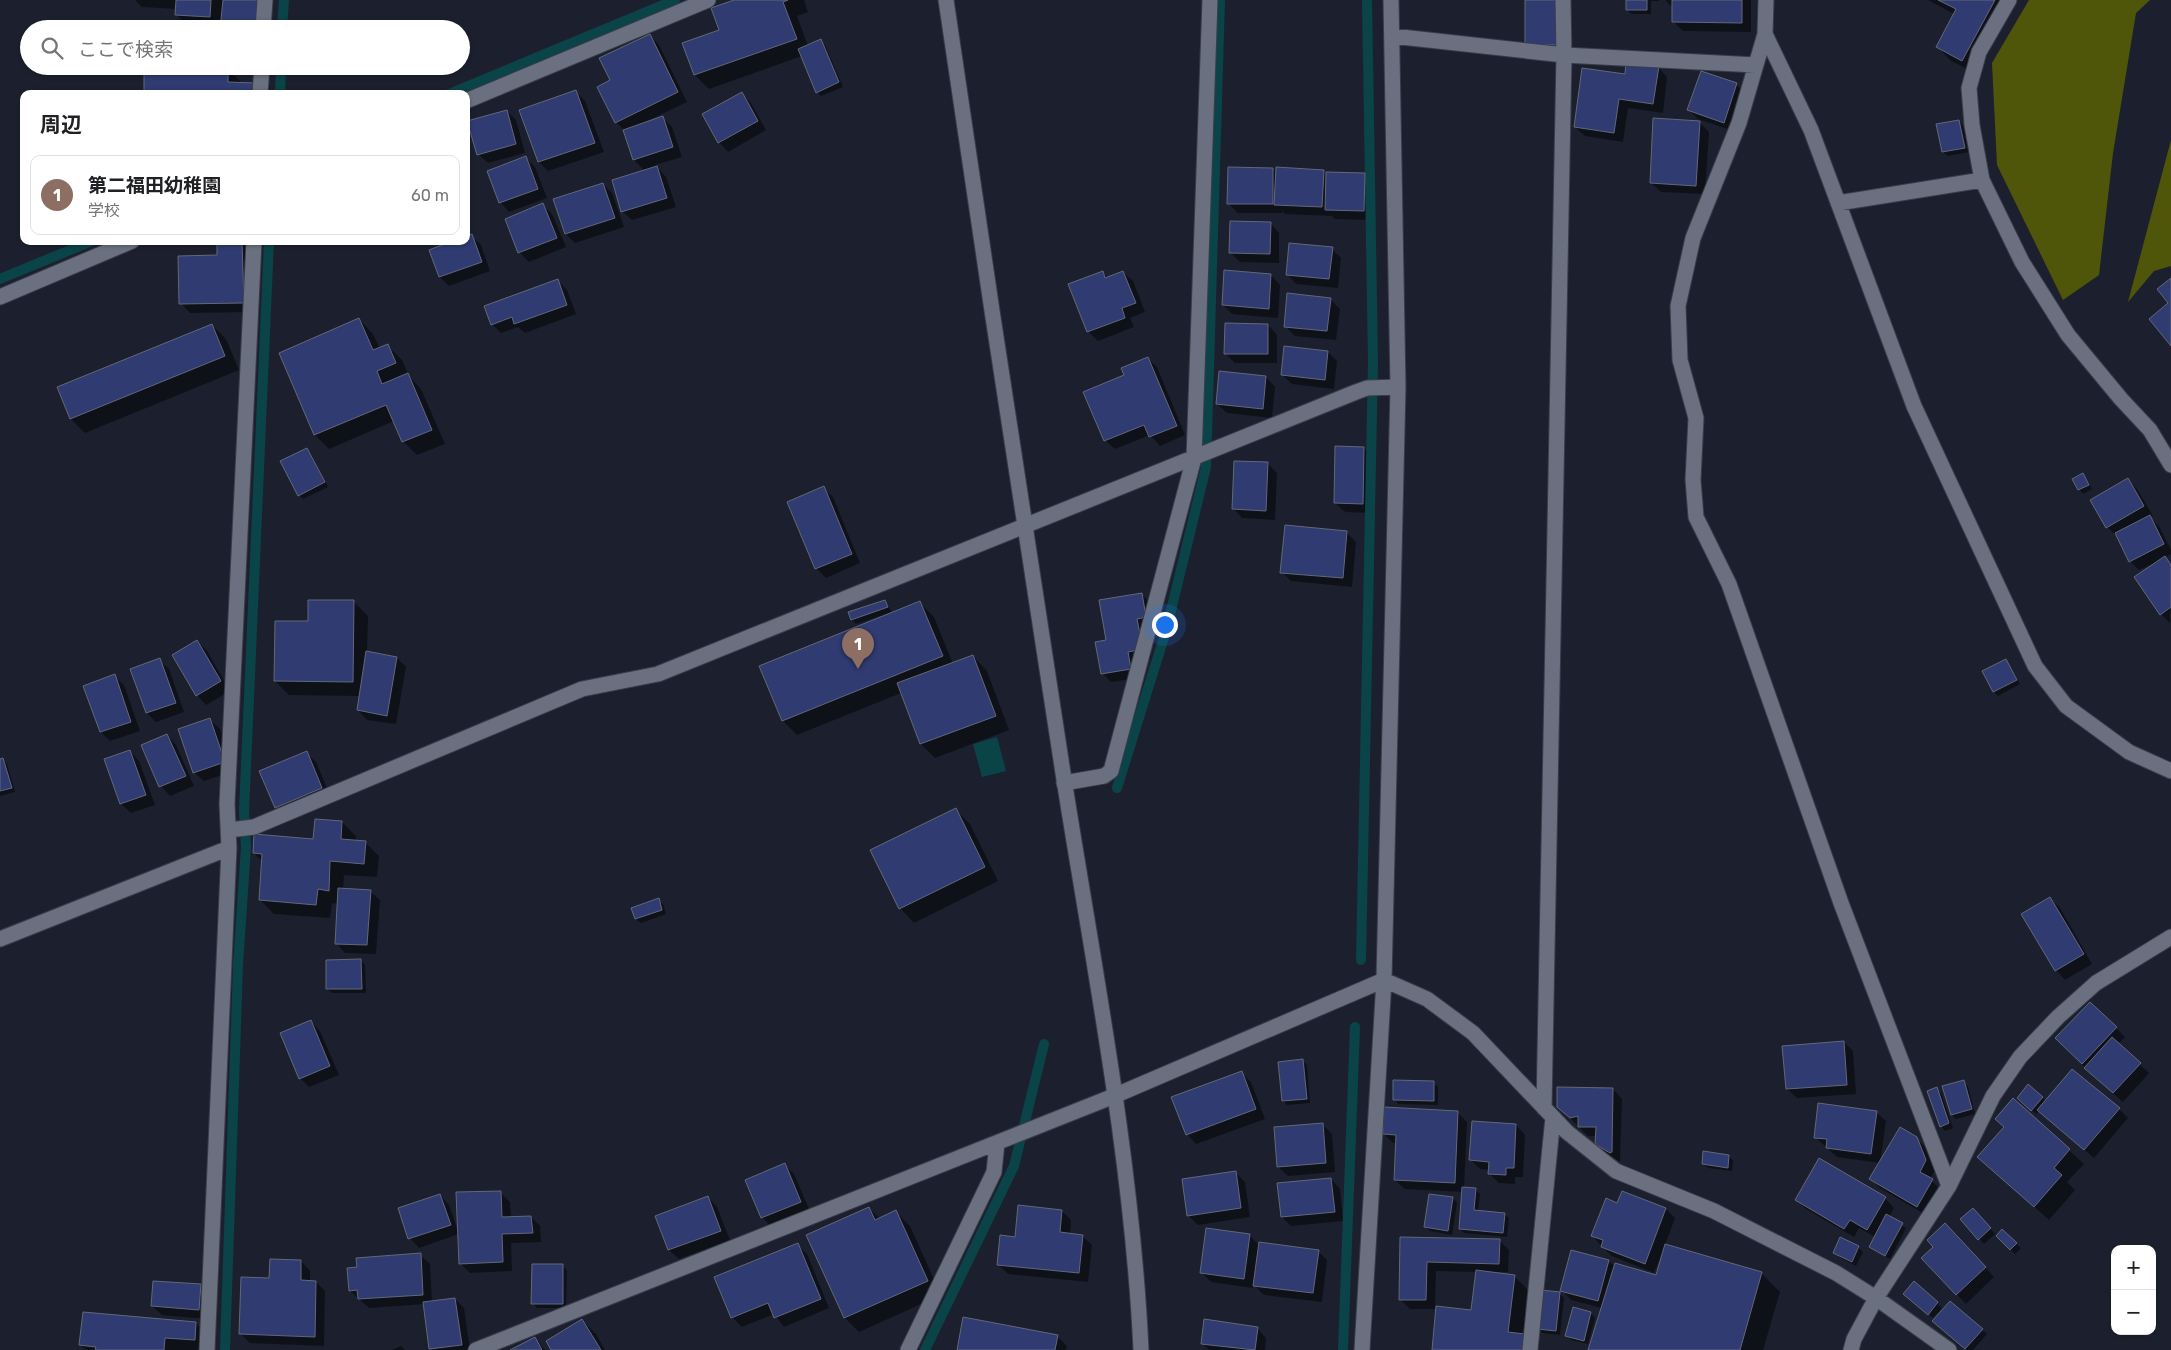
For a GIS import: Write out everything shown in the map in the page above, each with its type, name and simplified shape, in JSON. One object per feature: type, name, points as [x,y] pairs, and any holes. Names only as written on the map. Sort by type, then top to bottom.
[{"type":"street","points":[[264,20],[265,0]]},
{"type":"street","points":[[470,99],[708,0]]},
{"type":"street","points":[[946,0],[1024,527],[1114,1096],[1137,1272],[1141,1350]]},
{"type":"street","points":[[1064,783],[1104,776],[1111,771],[1196,457],[1210,0]]},
{"type":"street","points":[[1362,1350],[1384,980],[1391,387],[1391,0]]},
{"type":"street","points":[[1530,1350],[1548,1112],[1564,56],[1563,0]]},
{"type":"street","points":[[1766,0],[1765,34],[1739,122],[1693,238],[1678,306],[1680,360],[1696,418],[1693,480],[1696,517],[1729,584],[1841,903],[1949,1186]]},
{"type":"street","points":[[2009,0],[1979,52],[1969,88],[1972,125],[1982,180],[2022,262],[2068,335],[2121,399],[2150,430],[2171,465]]},
{"type":"street","points":[[1765,34],[1810,130],[1914,406],[2035,666],[2066,706],[2129,752],[2171,771]]},
{"type":"street","points":[[1392,36],[1564,56],[1756,65]]},
{"type":"street","points":[[260,90],[261,75]]},
{"type":"street","points":[[1838,203],[1982,180]]},
{"type":"street","points":[[0,297],[123,245]]},
{"type":"street","points":[[241,829],[227,804],[254,245]]},
{"type":"street","points":[[207,1350],[229,848],[241,829],[582,689],[658,674],[1367,388],[1391,387]]},
{"type":"street","points":[[0,939],[229,848]]},
{"type":"street","points":[[1851,1350],[1854,1339],[1876,1298],[1949,1186],[1993,1096],[2020,1057],[2058,1017],[2096,983],[2171,937]]},
{"type":"street","points":[[476,1350],[1114,1096],[1384,980],[1427,999],[1474,1033],[1567,1132],[1616,1171],[1714,1211],[1836,1273],[1876,1298],[1949,1350]]},
{"type":"street","points":[[908,1350],[994,1172],[1003,1140]]},
{"type":"green space","points":[[2029,0],[2150,0],[2136,13],[2113,153],[2099,275],[2063,300],[1997,165],[1992,63]]},
{"type":"green space","points":[[2171,140],[2171,266],[2154,271],[2128,302]]},
{"type":"shaded area","points":[[997,737],[1006,771],[982,777],[973,744]]},
{"type":"building","points":[[176,0],[211,0],[210,17],[175,15]]},
{"type":"building","points":[[223,0],[260,0],[258,20],[221,20]]},
{"type":"building","points":[[734,0],[788,0],[783,2],[797,39],[694,75],[682,43],[719,30],[711,8]]},
{"type":"building","points":[[1525,0],[1558,0],[1557,45],[1525,45]]},
{"type":"building","points":[[1626,0],[1647,0],[1647,10],[1626,10]]},
{"type":"building","points":[[1672,0],[1742,0],[1742,23],[1672,22]]},
{"type":"building","points":[[1938,0],[1995,0],[1962,61],[1936,47],[1956,9]]},
{"type":"building","points":[[650,34],[678,92],[615,123],[597,87],[610,80],[599,58]]},
{"type":"building","points":[[821,39],[839,82],[816,93],[798,49]]},
{"type":"building","points":[[1626,62],[1659,66],[1653,104],[1619,99],[1614,133],[1574,127],[1582,68],[1625,74]]},
{"type":"building","points":[[1701,71],[1737,83],[1724,123],[1687,110]]},
{"type":"building","points":[[144,75],[228,75],[228,82],[255,83],[255,90],[144,90]]},
{"type":"building","points":[[576,90],[595,143],[538,162],[519,110]]},
{"type":"building","points":[[742,92],[758,121],[718,143],[702,114]]},
{"type":"building","points":[[507,110],[516,144],[477,155],[470,131],[470,120]]},
{"type":"building","points":[[663,116],[673,147],[633,160],[623,130]]},
{"type":"building","points":[[1653,118],[1700,121],[1696,186],[1650,183]]},
{"type":"building","points":[[1959,120],[1965,148],[1942,152],[1936,124]]},
{"type":"building","points":[[526,156],[538,189],[499,203],[487,171]]},
{"type":"building","points":[[657,166],[667,198],[621,212],[612,180]]},
{"type":"building","points":[[1228,167],[1273,168],[1273,204],[1227,204]]},
{"type":"building","points":[[1276,167],[1324,170],[1322,207],[1274,205]]},
{"type":"building","points":[[1326,172],[1365,173],[1364,211],[1325,210]]},
{"type":"building","points":[[603,183],[615,218],[565,234],[553,199]]},
{"type":"building","points":[[543,203],[557,238],[518,253],[505,219]]},
{"type":"building","points":[[1230,221],[1271,222],[1270,254],[1229,253]]},
{"type":"building","points":[[472,234],[482,262],[439,277],[429,250],[442,245],[470,245],[470,235]]},
{"type":"building","points":[[1289,243],[1333,247],[1329,279],[1286,275]]},
{"type":"building","points":[[217,245],[242,245],[244,303],[179,304],[178,256],[217,255]]},
{"type":"building","points":[[1224,270],[1271,274],[1269,309],[1222,305]]},
{"type":"building","points":[[1103,271],[1105,278],[1123,271],[1136,303],[1122,308],[1125,318],[1087,332],[1068,284]]},
{"type":"building","points":[[2171,278],[2171,346],[2149,319],[2168,303],[2157,289]]},
{"type":"building","points":[[558,279],[567,305],[514,324],[512,317],[491,325],[484,306]]},
{"type":"building","points":[[1287,293],[1331,298],[1327,331],[1284,327]]},
{"type":"building","points":[[359,318],[373,350],[388,344],[396,363],[377,371],[382,384],[408,373],[432,430],[402,442],[386,405],[314,435],[279,353]]},
{"type":"building","points":[[1225,323],[1268,324],[1268,354],[1224,354]]},
{"type":"building","points":[[212,324],[225,356],[70,419],[57,387]]},
{"type":"building","points":[[1284,346],[1328,351],[1325,380],[1281,375]]},
{"type":"building","points":[[1148,357],[1177,426],[1149,437],[1144,425],[1104,441],[1083,392],[1124,375],[1121,368]]},
{"type":"building","points":[[1219,371],[1266,376],[1263,409],[1216,404]]},
{"type":"building","points":[[1335,446],[1364,447],[1363,504],[1334,503]]},
{"type":"building","points":[[307,448],[325,482],[298,496],[280,461]]},
{"type":"building","points":[[1234,461],[1268,462],[1266,511],[1232,509]]},
{"type":"building","points":[[2083,473],[2089,485],[2078,490],[2072,479]]},
{"type":"building","points":[[2128,478],[2144,506],[2106,528],[2090,500]]},
{"type":"building","points":[[824,486],[852,554],[815,569],[787,502]]},
{"type":"building","points":[[2150,515],[2164,544],[2129,562],[2115,533]]},
{"type":"building","points":[[1285,525],[1347,531],[1343,578],[1280,573]]},
{"type":"building","points":[[2165,556],[2171,565],[2171,607],[2160,615],[2134,577]]},
{"type":"building","points":[[1142,593],[1146,617],[1137,619],[1143,649],[1128,652],[1131,669],[1101,674],[1095,642],[1106,640],[1099,600]]},
{"type":"building","points":[[308,600],[354,600],[353,682],[274,681],[275,621],[308,621]]},
{"type":"building","points":[[885,600],[888,607],[851,620],[848,612]]},
{"type":"building","points":[[920,601],[943,656],[782,721],[759,666]]},
{"type":"building","points":[[197,640],[221,681],[196,696],[172,655]]},
{"type":"building","points":[[366,651],[397,657],[387,716],[357,710]]},
{"type":"building","points":[[973,655],[996,716],[920,744],[897,683]]},
{"type":"building","points":[[160,658],[176,703],[146,713],[130,669]]},
{"type":"building","points":[[2006,659],[2017,680],[1993,692],[1982,671]]},
{"type":"building","points":[[115,674],[131,722],[100,732],[83,686]]},
{"type":"building","points":[[210,718],[225,762],[193,773],[178,729]]},
{"type":"building","points":[[167,734],[186,776],[159,787],[141,745]]},
{"type":"building","points":[[130,750],[146,795],[120,804],[104,759]]},
{"type":"building","points":[[307,751],[322,788],[275,808],[259,771]]},
{"type":"building","points":[[3,758],[12,788],[0,791],[0,759]]},
{"type":"building","points":[[956,808],[985,867],[899,909],[870,850]]},
{"type":"building","points":[[315,819],[342,821],[341,839],[366,841],[364,864],[330,861],[329,891],[318,889],[316,905],[259,900],[262,854],[253,853],[254,834],[313,839]]},
{"type":"building","points":[[338,888],[371,890],[367,945],[335,944]]},
{"type":"building","points":[[2050,897],[2084,954],[2055,971],[2021,914]]},
{"type":"building","points":[[659,898],[662,910],[635,919],[631,908]]},
{"type":"building","points":[[361,959],[362,989],[326,989],[326,960]]},
{"type":"building","points":[[2090,1002],[2117,1027],[2082,1064],[2055,1038]]},
{"type":"building","points":[[311,1020],[330,1066],[299,1079],[280,1033]]},
{"type":"building","points":[[2112,1037],[2141,1063],[2113,1093],[2084,1068]]},
{"type":"building","points":[[1844,1041],[1847,1085],[1786,1089],[1782,1046]]},
{"type":"building","points":[[1303,1059],[1307,1099],[1282,1101],[1278,1062]]},
{"type":"building","points":[[2072,1069],[2120,1108],[2084,1150],[2037,1110]]},
{"type":"building","points":[[1242,1071],[1256,1109],[1186,1135],[1171,1097]]},
{"type":"building","points":[[1393,1080],[1434,1081],[1434,1101],[1393,1100]]},
{"type":"building","points":[[1964,1080],[1972,1109],[1951,1115],[1942,1086]]},
{"type":"building","points":[[2028,1084],[2043,1097],[2031,1111],[2017,1098]]},
{"type":"building","points":[[1557,1087],[1613,1088],[1612,1152],[1610,1153],[1595,1144],[1596,1127],[1578,1127],[1578,1116],[1570,1118],[1557,1107]]},
{"type":"building","points":[[1937,1087],[1949,1123],[1940,1127],[1927,1091]]},
{"type":"building","points":[[2013,1098],[2070,1149],[2054,1168],[2062,1175],[2034,1207],[1977,1157],[2004,1127],[1995,1119]]},
{"type":"building","points":[[1818,1103],[1877,1111],[1871,1154],[1826,1148],[1827,1139],[1814,1138]]},
{"type":"building","points":[[1384,1107],[1458,1111],[1455,1183],[1394,1180],[1396,1135],[1383,1134]]},
{"type":"building","points":[[1472,1121],[1516,1124],[1514,1168],[1506,1168],[1506,1175],[1488,1174],[1489,1162],[1469,1160]]},
{"type":"building","points":[[1323,1123],[1326,1163],[1277,1167],[1274,1127]]},
{"type":"building","points":[[1900,1127],[1917,1137],[1926,1160],[1920,1172],[1933,1179],[1917,1207],[1869,1179]]},
{"type":"building","points":[[1703,1151],[1729,1155],[1728,1168],[1702,1164]]},
{"type":"building","points":[[1819,1158],[1886,1197],[1867,1230],[1850,1220],[1844,1229],[1795,1200]]},
{"type":"building","points":[[785,1163],[801,1202],[761,1218],[745,1180]]},
{"type":"building","points":[[1236,1171],[1241,1208],[1187,1216],[1182,1179]]},
{"type":"building","points":[[1331,1178],[1335,1212],[1281,1217],[1277,1183]]},
{"type":"building","points":[[1462,1187],[1476,1188],[1474,1210],[1505,1213],[1503,1233],[1459,1229]]},
{"type":"building","points":[[501,1191],[502,1217],[531,1216],[533,1233],[502,1234],[503,1262],[459,1264],[456,1192]]},
{"type":"building","points":[[1622,1191],[1666,1208],[1645,1264],[1601,1247],[1603,1240],[1591,1236],[1606,1198],[1617,1203]]},
{"type":"building","points":[[440,1194],[451,1225],[408,1239],[398,1208]]},
{"type":"building","points":[[1429,1194],[1453,1197],[1448,1231],[1424,1227]]},
{"type":"building","points":[[708,1196],[721,1231],[668,1250],[655,1216]]},
{"type":"building","points":[[1018,1205],[1062,1210],[1060,1232],[1083,1235],[1079,1273],[997,1265],[1000,1235],[1015,1237]]},
{"type":"building","points":[[869,1207],[875,1220],[896,1210],[928,1281],[844,1318],[806,1235]]},
{"type":"building","points":[[1973,1208],[1991,1228],[1978,1240],[1960,1219]]},
{"type":"building","points":[[1886,1214],[1903,1223],[1885,1256],[1869,1247]]},
{"type":"building","points":[[1945,1223],[1986,1267],[1956,1295],[1921,1258],[1933,1247],[1927,1240]]},
{"type":"building","points":[[1206,1228],[1250,1234],[1244,1279],[1200,1273]]},
{"type":"building","points":[[2002,1229],[2017,1243],[2010,1250],[1996,1236]]},
{"type":"building","points":[[1400,1237],[1500,1239],[1499,1264],[1427,1262],[1426,1300],[1399,1300]]},
{"type":"building","points":[[1840,1237],[1859,1246],[1852,1262],[1833,1253]]},
{"type":"building","points":[[1259,1242],[1319,1250],[1313,1293],[1253,1286]]},
{"type":"building","points":[[798,1243],[821,1299],[774,1318],[768,1303],[731,1318],[714,1277]]},
{"type":"building","points":[[1665,1244],[1762,1272],[1740,1350],[1588,1350],[1615,1263],[1656,1275]]},
{"type":"building","points":[[1571,1250],[1609,1260],[1598,1301],[1560,1291]]},
{"type":"building","points":[[421,1253],[423,1295],[358,1299],[357,1290],[349,1291],[347,1268],[357,1267],[356,1258]]},
{"type":"building","points":[[270,1259],[301,1260],[301,1280],[316,1281],[315,1337],[239,1334],[241,1277],[269,1278]]},
{"type":"building","points":[[532,1264],[563,1264],[563,1304],[531,1304]]},
{"type":"building","points":[[1476,1270],[1515,1275],[1508,1332],[1525,1334],[1523,1350],[1432,1350],[1436,1306],[1471,1310]]},
{"type":"building","points":[[153,1281],[201,1284],[199,1310],[151,1306]]},
{"type":"building","points":[[1914,1281],[1938,1302],[1928,1315],[1903,1294]]},
{"type":"building","points":[[1541,1290],[1560,1292],[1556,1331],[1537,1329]]},
{"type":"building","points":[[455,1298],[462,1345],[429,1349],[423,1302]]},
{"type":"building","points":[[1950,1301],[1983,1329],[1965,1349],[1932,1321]]},
{"type":"building","points":[[1573,1307],[1591,1312],[1584,1341],[1565,1336]]},
{"type":"building","points":[[83,1312],[196,1322],[195,1340],[165,1338],[164,1350],[95,1350],[96,1347],[79,1345]]},
{"type":"building","points":[[963,1317],[1058,1335],[1055,1350],[957,1350]]},
{"type":"building","points":[[582,1319],[601,1350],[551,1350],[546,1341]]},
{"type":"building","points":[[1204,1319],[1258,1327],[1255,1350],[1201,1344]]},
{"type":"building","points":[[535,1337],[542,1350],[510,1350]]},
{"type":"waterway","points":[[283,20],[284,0]]},
{"type":"waterway","points":[[459,90],[675,0]]},
{"type":"waterway","points":[[1117,788],[1166,631],[1206,467],[1220,0]]},
{"type":"waterway","points":[[1361,960],[1373,362],[1367,0]]},
{"type":"waterway","points":[[280,90],[281,75]]},
{"type":"waterway","points":[[0,279],[82,245]]},
{"type":"waterway","points":[[225,1350],[238,965],[246,847],[244,811],[269,245]]},
{"type":"waterway","points":[[1343,1350],[1355,1027]]},
{"type":"waterway","points":[[925,1350],[1014,1166],[1044,1044]]},
{"type":"place","name":"第二福田幼稚園","points":[[858,669]]}]
